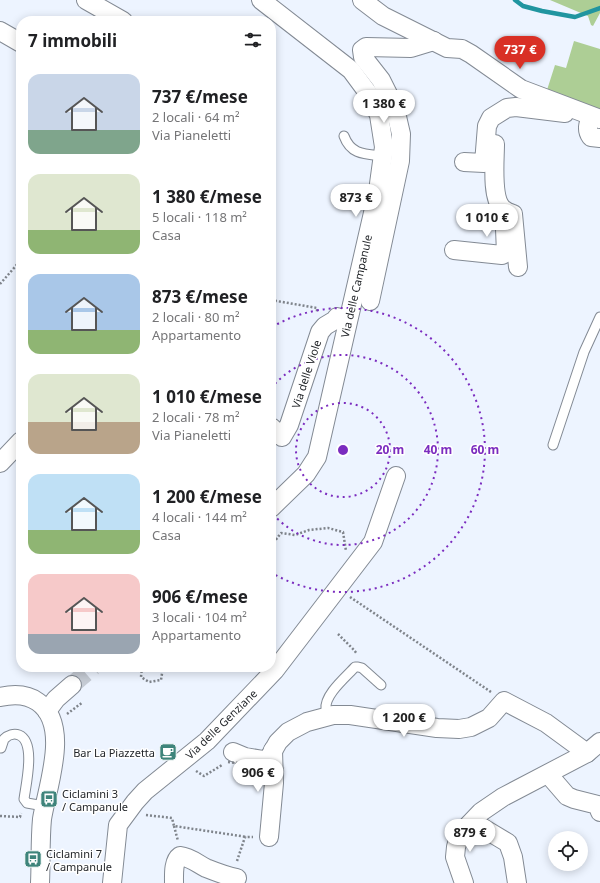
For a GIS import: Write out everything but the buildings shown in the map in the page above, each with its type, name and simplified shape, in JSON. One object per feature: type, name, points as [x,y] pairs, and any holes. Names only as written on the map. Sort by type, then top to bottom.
[{"type":"street","points":[[86,0],[114,16]]},
{"type":"street","name":"Via delle Campanule","points":[[262,0],[351,70],[368,93],[379,114],[384,147],[376,199],[317,457],[306,474],[276,503]]},
{"type":"street","points":[[362,0],[383,16],[447,48],[462,49],[521,89],[591,116]]},
{"type":"street","points":[[0,31],[16,40]]},
{"type":"street","points":[[370,301],[400,161],[401,134],[395,108],[381,80],[363,57],[362,50],[366,47],[411,48],[434,41]]},
{"type":"street","points":[[464,162],[484,163],[487,126],[491,118],[507,108],[516,106],[558,113],[591,116]]},
{"type":"street","points":[[454,250],[502,255],[506,253],[505,224],[502,209],[497,200],[495,189],[497,115]]},
{"type":"street","points":[[591,116],[588,125],[588,132],[591,137],[600,138]]},
{"type":"street","points":[[502,209],[513,214],[518,267]]},
{"type":"street","name":"Via delle Viole","points":[[276,435],[289,426],[320,332],[331,321]]},
{"type":"street","points":[[0,463],[16,447]]},
{"type":"street","name":"Via delle Genziane","points":[[276,669],[373,542],[396,476]]},
{"type":"street","name":"Via delle Genziane","points":[[112,883],[118,825],[126,813],[145,791],[207,741],[273,672]]},
{"type":"street","points":[[47,711],[56,699],[72,685]]},
{"type":"street","points":[[0,697],[22,695],[33,699],[41,704],[47,711],[53,725],[55,742],[54,757],[42,820],[40,883]]},
{"type":"street","points":[[229,759],[245,757],[263,760],[268,758],[278,742],[288,732],[307,722],[333,715],[350,715],[437,728],[459,729],[471,727],[489,718],[504,701],[594,748]]},
{"type":"street","points":[[464,883],[455,857],[456,847],[460,834],[481,812],[503,797],[594,748]]},
{"type":"street","points":[[269,837],[274,783],[273,750]]},
{"type":"street","points":[[548,774],[568,796],[598,805],[600,812]]},
{"type":"street","points":[[473,822],[508,843],[513,857],[517,883]]},
{"type":"street","points":[[174,883],[177,858],[180,856],[184,856],[227,876],[237,875]]},
{"type":"lane","points":[[344,136],[347,145],[359,153],[382,156]]},
{"type":"lane","points":[[552,444],[584,352],[600,317]]},
{"type":"lane","points":[[333,715],[326,709],[327,700],[355,667],[358,666],[382,685]]},
{"type":"lane","points":[[1,748],[4,738],[16,734],[25,739],[29,749],[24,798],[27,803],[44,806]]},
{"type":"path","points":[[0,284],[16,266]]},
{"type":"path","points":[[276,301],[317,308],[317,313],[331,321]]},
{"type":"path","points":[[276,540],[281,533],[295,536],[309,530],[328,528],[343,532],[346,551],[358,562]]},
{"type":"path","points":[[338,589],[504,701]]},
{"type":"path","points":[[338,634],[338,636],[354,650],[358,656],[358,666]]},
{"type":"path","points":[[142,672],[141,677],[149,682],[161,680],[162,672]]},
{"type":"path","points":[[181,763],[204,776],[229,759],[284,768]]},
{"type":"path","points":[[260,769],[284,772]]},
{"type":"path","points":[[0,816],[20,817],[24,798]]},
{"type":"path","points":[[126,813],[172,818],[174,826],[247,837],[269,837]]},
{"type":"path","points":[[237,875],[245,837],[247,837]]},
{"type":"green space","points":[[550,0],[600,0],[600,13],[593,26],[591,25],[588,16]]},
{"type":"green space","points":[[574,41],[600,49],[600,109],[547,90],[555,65],[566,68]]},
{"type":"waterway","points":[[515,0],[523,6],[575,17],[600,8]]},
{"type":"tunnel","points":[[72,685],[87,672]]},
{"type":"place","name":"Bar La Piazzetta","points":[[168,752]]},
{"type":"place","name":"Ciclamini 3 / Campanule","points":[[49,799]]},
{"type":"place","name":"Ciclamini 7 / Campanule","points":[[33,859]]}]
